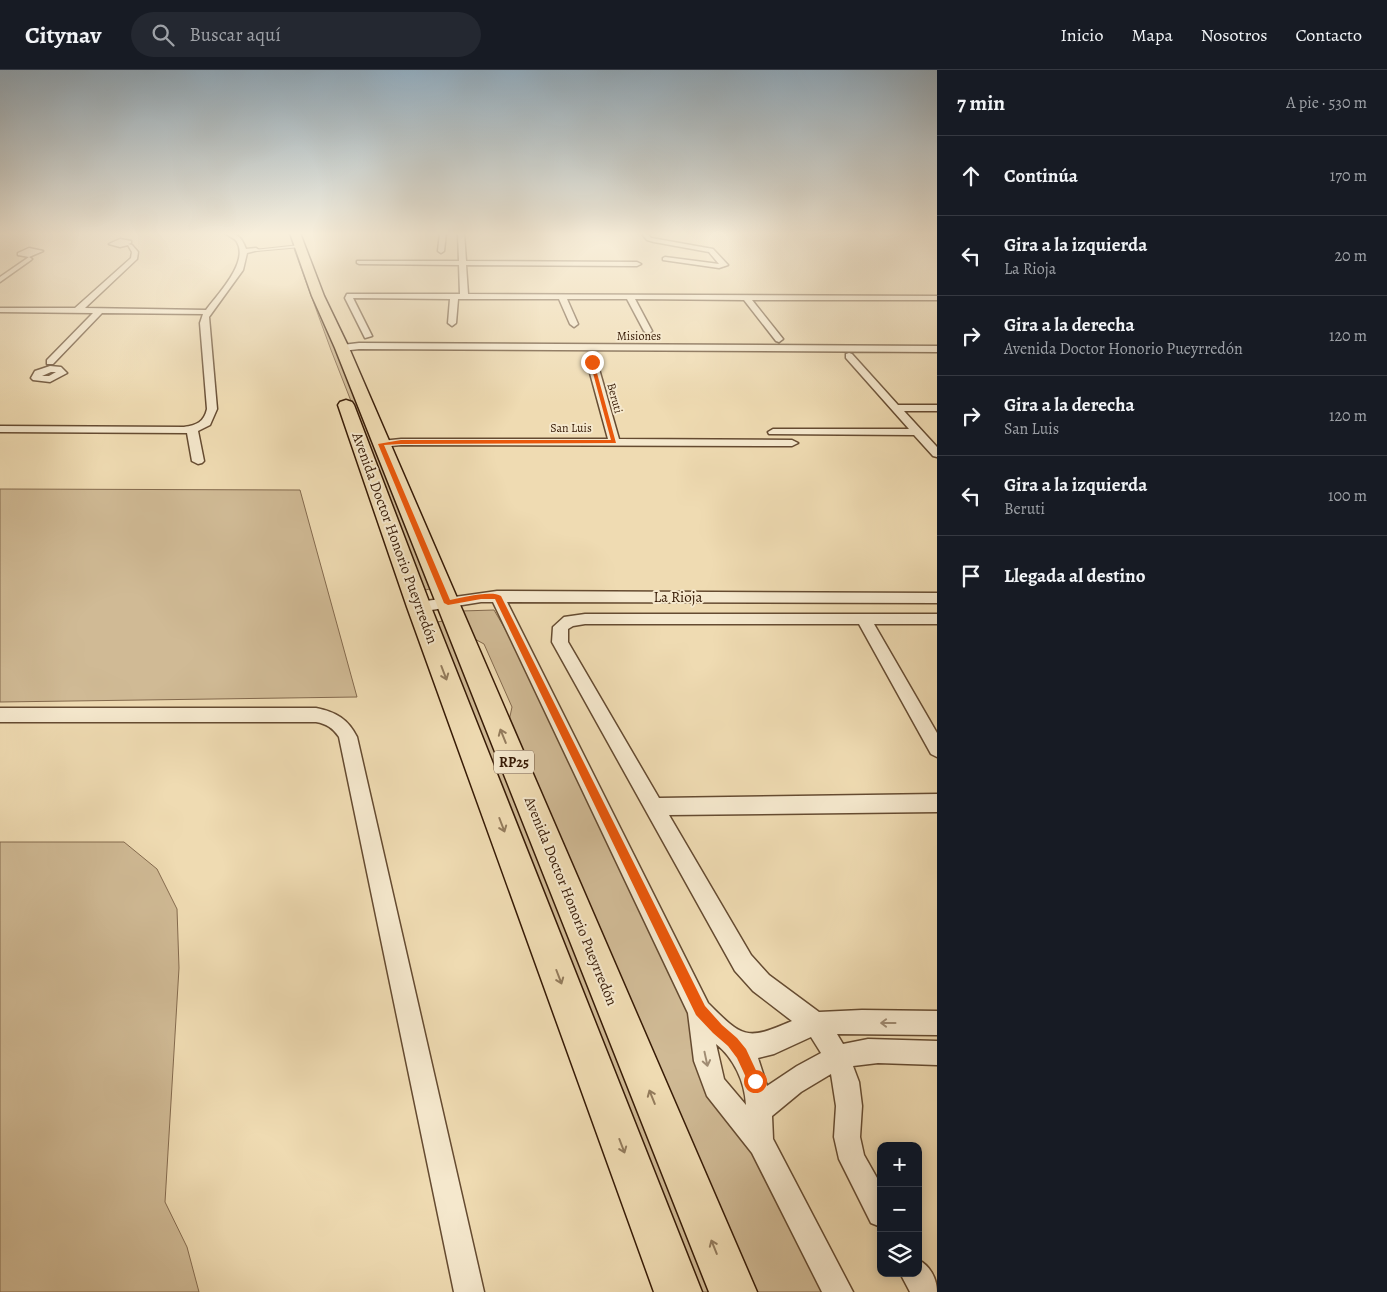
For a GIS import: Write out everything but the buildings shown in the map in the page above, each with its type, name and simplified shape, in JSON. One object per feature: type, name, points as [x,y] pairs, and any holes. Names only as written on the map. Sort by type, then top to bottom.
[{"type":"main road","name":"Avenida Doctor Honorio Pueyrredón","points":[[309,290],[419,607],[678,1292]]},
{"type":"main road","name":"Avenida Doctor Honorio Pueyrredón","points":[[315,290],[342,348],[733,1292]]},
{"type":"street","points":[[77,311],[100,290]]},
{"type":"street","points":[[0,429],[192,429],[206,423],[211,418],[204,323],[208,312],[224,290]]},
{"type":"street","points":[[463,290],[464,296]]},
{"type":"street","points":[[368,336],[349,298],[350,296],[937,298]]},
{"type":"street","points":[[452,323],[454,296]]},
{"type":"street","points":[[562,296],[574,324]]},
{"type":"street","points":[[630,297],[648,331]]},
{"type":"street","points":[[746,297],[779,339]]},
{"type":"street","points":[[0,310],[208,312]]},
{"type":"street","points":[[52,365],[61,370],[62,373],[50,379],[38,379],[35,376],[38,372],[52,365],[100,311]]},
{"type":"street","name":"Misiones","points":[[342,348],[359,346],[937,350]]},
{"type":"street","points":[[849,356],[937,454]]},
{"type":"street","points":[[632,357],[937,356]]},
{"type":"street","name":"Beruti","points":[[592,362],[614,442]]},
{"type":"street","points":[[896,408],[937,408]]},
{"type":"street","points":[[192,429],[198,461]]},
{"type":"street","points":[[651,432],[918,432]]},
{"type":"street","name":"San Luis","points":[[381,444],[401,442],[792,443]]},
{"type":"street","points":[[497,596],[700,1010],[717,1029],[733,1042],[742,1054],[755,1081],[759,1111],[760,1142]]},
{"type":"street","name":"La Rioja","points":[[419,607],[497,596],[937,598]]},
{"type":"street","points":[[877,1206],[852,1159],[847,1137],[848,1098],[846,1082],[838,1060],[816,1024],[761,984],[744,963],[560,642],[561,627],[569,621],[585,619],[937,619]]},
{"type":"street","points":[[863,619],[937,749]]},
{"type":"street","points":[[0,715],[316,716],[334,720],[341,724],[348,737],[469,1292]]},
{"type":"street","points":[[653,807],[937,803]]},
{"type":"street","points":[[700,1010],[704,1033],[704,1056],[711,1079],[724,1102],[760,1142],[838,1292]]},
{"type":"street","points":[[733,1042],[758,1046],[773,1042],[798,1029],[816,1024],[847,1022],[937,1023]]},
{"type":"street","points":[[759,1111],[781,1089],[838,1060],[860,1052],[937,1053]]},
{"type":"street","points":[[918,1277],[926,1292]]},
{"type":"shaded area","points":[[309,290],[312,290],[430,589],[425,590]]},
{"type":"shaded area","points":[[0,489],[300,490],[357,697],[0,702]]},
{"type":"shaded area","points":[[494,610],[522,658],[692,1017],[763,1159],[834,1292],[752,1292],[509,721],[512,707],[484,644],[471,637],[461,611]]},
{"type":"shaded area","points":[[443,621],[709,1292],[697,1292],[437,622]]},
{"type":"shaded area","points":[[0,842],[124,842],[157,869],[177,909],[179,968],[165,1202],[187,1247],[199,1292],[0,1292]]},
{"type":"route","points":[[592,362],[614,442],[401,442],[381,444],[448,603],[497,596],[700,1010],[717,1029],[733,1042],[742,1054],[755,1081]]}]
